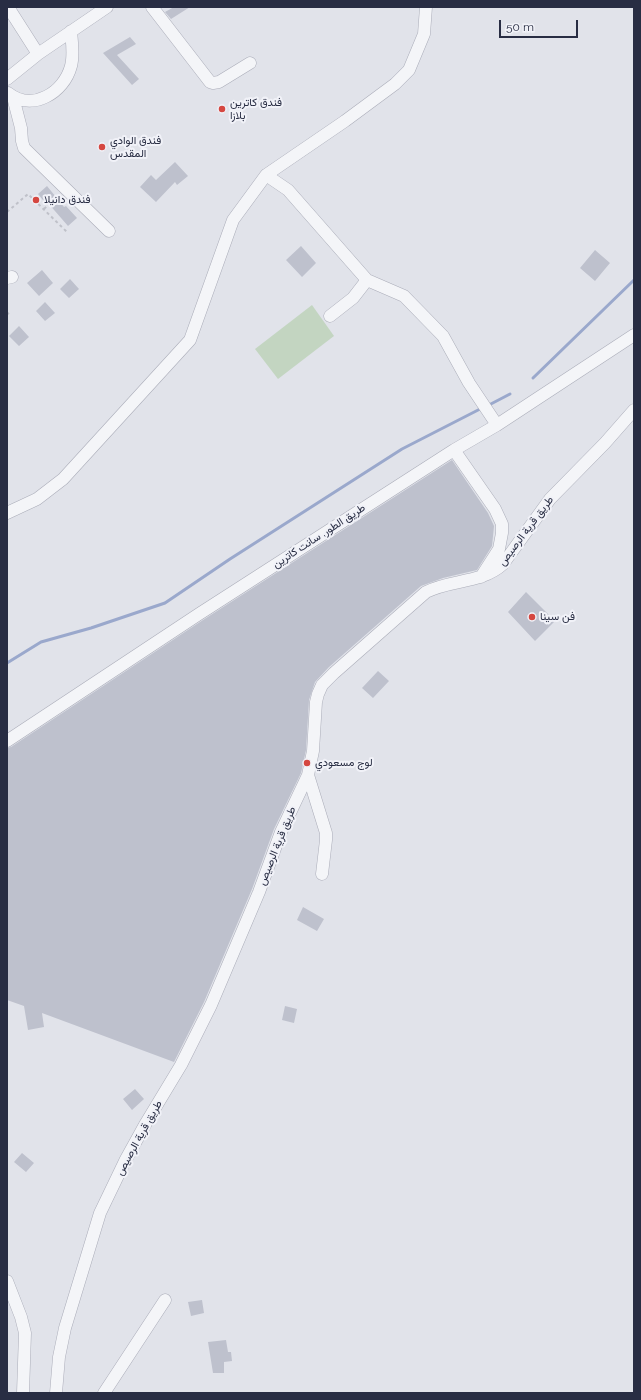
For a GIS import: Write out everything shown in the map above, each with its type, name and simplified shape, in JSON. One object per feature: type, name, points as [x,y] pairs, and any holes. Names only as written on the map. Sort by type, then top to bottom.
[{"type":"street","points":[[8,7],[38,54]]},
{"type":"street","points":[[7,79],[38,54],[107,7]]},
{"type":"street","points":[[152,7],[210,82],[219,82],[250,63]]},
{"type":"street","points":[[7,513],[37,499],[63,479],[190,340],[233,220],[266,175],[345,121],[395,84],[409,70],[424,34],[426,7]]},
{"type":"street","points":[[10,94],[21,100],[30,102],[39,100],[55,91],[62,84],[68,75],[71,65],[71,31]]},
{"type":"street","points":[[10,94],[22,131],[24,148],[109,231]]},
{"type":"street","points":[[266,175],[288,190],[366,280],[404,296],[443,336],[469,383],[497,425]]},
{"type":"street","points":[[330,316],[353,298],[366,280]]},
{"type":"street","name":"طريق الطور, سانت كاترين","points":[[7,742],[205,610],[454,450],[497,425],[634,335]]},
{"type":"street","name":"طريق قرية الرصيص","points":[[56,1393],[59,1357],[65,1328],[100,1213],[128,1155],[181,1064],[211,1005],[259,892],[280,832],[308,775],[313,752],[316,702],[322,685],[327,678],[426,592],[439,587],[481,577],[493,572],[503,564],[550,499],[634,410]]},
{"type":"street","points":[[454,450],[495,509],[502,524],[499,549],[481,577]]},
{"type":"street","points":[[308,775],[326,833],[322,874]]},
{"type":"street","points":[[7,1281],[25,1333],[23,1393]]},
{"type":"street","points":[[104,1393],[165,1300]]},
{"type":"path","points":[[7,212],[28,194],[68,233]]},
{"type":"path","points":[[44,210],[57,196]]},
{"type":"path","points":[[7,312],[10,316]]},
{"type":"green space","points":[[312,305],[334,336],[278,379],[255,349]]},
{"type":"building","points":[[174,7],[190,7],[171,19],[165,12]]},
{"type":"building","points":[[130,37],[136,44],[117,55],[139,79],[132,85],[103,53]]},
{"type":"building","points":[[175,162],[188,176],[177,185],[175,182],[156,202],[140,187],[151,175],[156,180]]},
{"type":"building","points":[[47,186],[64,207],[66,206],[77,218],[68,226],[38,194]]},
{"type":"building","points":[[301,246],[316,263],[302,277],[286,260]]},
{"type":"building","points":[[595,250],[610,263],[595,281],[580,268]]},
{"type":"building","points":[[42,270],[53,283],[39,296],[27,283]]},
{"type":"building","points":[[70,279],[79,289],[69,298],[60,289]]},
{"type":"building","points":[[45,302],[55,313],[45,321],[36,311]]},
{"type":"building","points":[[19,326],[29,337],[19,346],[9,336]]},
{"type":"building","points":[[452,460],[488,513],[494,526],[492,546],[477,570],[443,578],[421,586],[329,667],[315,682],[309,700],[306,750],[301,773],[274,829],[252,889],[204,1002],[174,1062],[42,1013],[44,1027],[28,1030],[24,1006],[7,1000],[7,748],[11,747],[203,620]]},
{"type":"building","name":"فن سينا","points":[[526,592],[555,621],[535,641],[508,612]]},
{"type":"building","points":[[378,671],[389,681],[373,698],[362,688]]},
{"type":"building","points":[[303,907],[324,919],[317,931],[297,920]]},
{"type":"building","points":[[285,1006],[297,1009],[294,1023],[282,1020]]},
{"type":"building","points":[[135,1089],[144,1099],[132,1110],[123,1099]]},
{"type":"building","points":[[22,1153],[34,1163],[26,1172],[14,1162]]},
{"type":"building","points":[[202,1300],[204,1313],[191,1316],[188,1302]]},
{"type":"building","points":[[226,1340],[228,1352],[231,1352],[232,1361],[224,1362],[224,1373],[213,1373],[208,1342]]},
{"type":"waterway","points":[[533,378],[634,280]]},
{"type":"waterway","points":[[487,406],[510,394]]},
{"type":"waterway","points":[[7,663],[41,642],[91,628],[165,603],[230,559],[402,449],[482,408]]},
{"type":"place","name":"فندق كاترين بلازا","points":[[222,109]]},
{"type":"place","name":"فندق الوادي المقدس","points":[[102,147]]},
{"type":"place","name":"فندق دانيلا","points":[[36,200]]},
{"type":"place","name":"فن سينا","points":[[532,617]]},
{"type":"place","name":"لوج مسعودي","points":[[307,763]]}]
